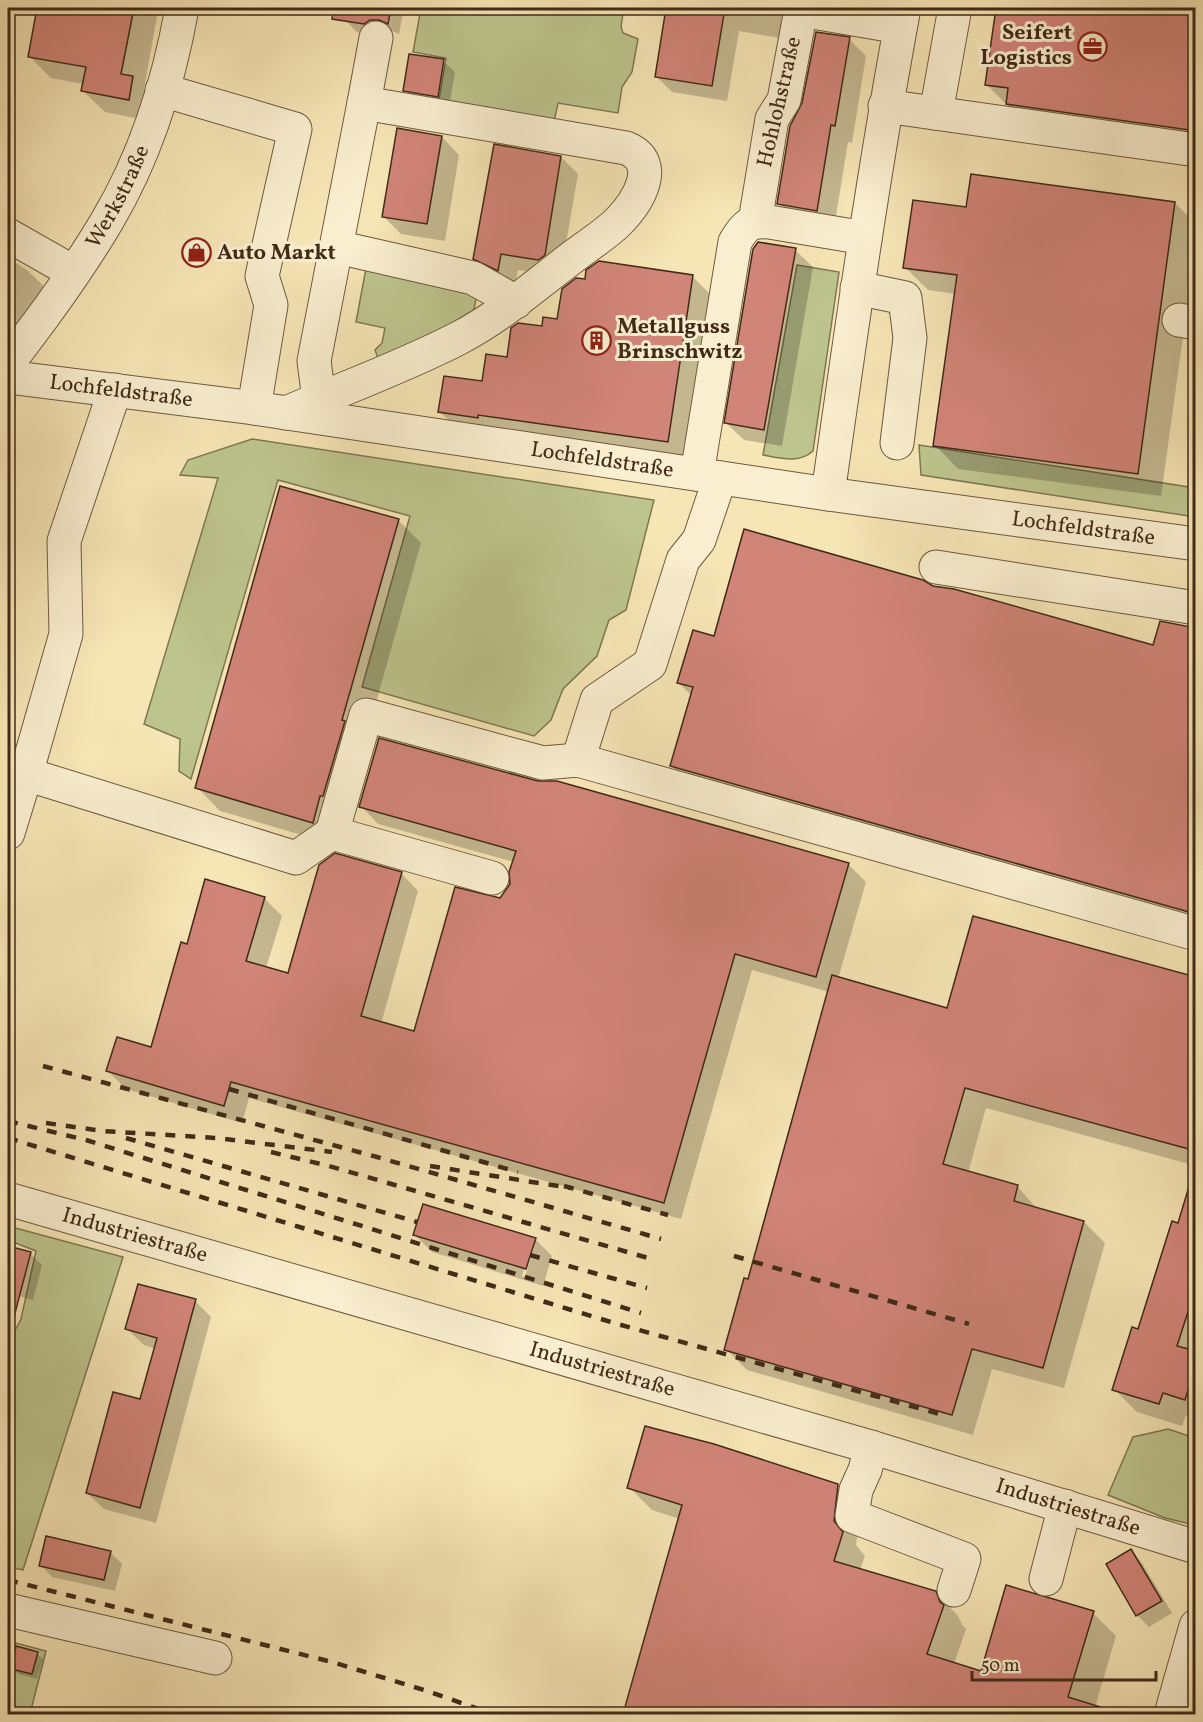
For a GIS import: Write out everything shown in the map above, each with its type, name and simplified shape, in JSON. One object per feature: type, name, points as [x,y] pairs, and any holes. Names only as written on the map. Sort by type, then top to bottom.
[{"type":"street","name":"Werkstraße","points":[[8,363],[40,321],[107,221],[135,165],[162,90],[182,8]]},
{"type":"street","points":[[936,113],[955,8]]},
{"type":"street","name":"Hohlohstraße","points":[[755,222],[772,119],[784,100],[801,10],[902,17],[885,106],[828,494]]},
{"type":"street","points":[[319,399],[314,362],[376,39]]},
{"type":"street","points":[[162,90],[295,129],[262,276],[271,304],[254,408]]},
{"type":"street","points":[[286,413],[408,363],[450,342],[516,302],[617,223],[637,197],[643,183],[645,170],[643,160],[636,152],[626,148],[364,103]]},
{"type":"street","points":[[885,106],[1196,150]]},
{"type":"street","points":[[578,760],[597,700],[650,664],[683,560],[699,540],[709,476],[735,242],[744,228],[755,222],[769,222],[865,238]]},
{"type":"street","points":[[8,235],[73,272]]},
{"type":"street","points":[[337,247],[473,278],[516,302]]},
{"type":"street","points":[[857,288],[906,298],[910,338],[897,443]]},
{"type":"street","name":"Lochfeldstraße","points":[[8,377],[254,408],[828,494],[1196,544]]},
{"type":"street","points":[[8,833],[66,634],[64,541],[115,390]]},
{"type":"street","points":[[936,567],[1196,608]]},
{"type":"street","points":[[26,774],[296,858],[332,832],[366,715],[543,763],[578,760],[1196,934]]},
{"type":"street","points":[[332,832],[492,878]]},
{"type":"street","name":"Industriestraße","points":[[8,1199],[871,1447],[1196,1547]]},
{"type":"street","points":[[871,1447],[865,1470],[855,1490],[852,1516],[964,1559],[954,1590]]},
{"type":"street","points":[[1047,1579],[1065,1506]]},
{"type":"street","points":[[8,1610],[215,1658]]},
{"type":"street","points":[[1171,1714],[1196,1626]]},
{"type":"green space","points":[[421,8],[617,8],[623,13],[621,27],[623,33],[638,39],[632,72],[622,87],[618,113],[558,103],[554,122],[439,100],[446,58],[413,52]]},
{"type":"green space","points":[[367,263],[477,294],[473,314],[381,367],[375,350],[382,343],[385,328],[356,322]]},
{"type":"green space","points":[[797,265],[839,272],[813,451],[802,458],[789,459],[763,455]]},
{"type":"green space","points":[[252,439],[654,500],[626,610],[609,620],[597,656],[563,689],[551,720],[534,736],[362,687],[410,516],[278,480],[191,779],[179,771],[180,739],[144,724],[218,478],[180,475],[188,460]]},
{"type":"green space","points":[[919,445],[1195,488],[1195,517],[921,475]]},
{"type":"green space","points":[[8,1226],[123,1257],[23,1570],[8,1567],[8,1344],[21,1319],[36,1251],[8,1240]]},
{"type":"green space","points":[[1168,1429],[1195,1438],[1195,1525],[1165,1518],[1108,1495],[1133,1437]]},
{"type":"green space","points":[[8,1641],[46,1651],[30,1714],[8,1714]]},
{"type":"building","points":[[37,8],[134,8],[121,74],[133,76],[129,100],[81,91],[86,67],[28,57]]},
{"type":"building","points":[[333,8],[391,8],[388,24],[379,20],[370,20],[364,24],[332,19]]},
{"type":"building","points":[[666,8],[725,8],[712,86],[655,77]]},
{"type":"building","name":"Seifert Logistics","points":[[996,8],[1196,8],[1196,131],[1006,104],[1008,88],[985,85]]},
{"type":"building","points":[[816,32],[850,37],[835,126],[831,125],[817,211],[777,204],[790,126],[802,103]]},
{"type":"building","points":[[409,54],[444,59],[438,97],[403,91]]},
{"type":"building","points":[[397,128],[442,136],[427,224],[382,217]]},
{"type":"building","points":[[494,144],[561,156],[545,255],[538,260],[501,254],[498,271],[473,259]]},
{"type":"building","points":[[971,174],[1175,202],[1138,474],[933,446],[957,275],[903,268],[913,200],[966,207]]},
{"type":"building","points":[[758,242],[796,248],[764,430],[724,423],[753,249]]},
{"type":"building","name":"Metallguss Brinschwitz","points":[[599,261],[693,275],[668,442],[478,415],[478,418],[438,412],[444,376],[482,381],[486,354],[507,357],[511,328],[518,323],[542,326],[543,317],[557,319],[562,289],[576,278],[585,279],[586,270]]},
{"type":"building","points":[[280,486],[399,519],[342,720],[345,721],[313,823],[195,788]]},
{"type":"building","points":[[744,529],[923,580],[933,586],[954,589],[1153,645],[1160,621],[1196,628],[1196,914],[670,766],[693,687],[677,683],[693,630],[714,636]]},
{"type":"building","points":[[379,738],[538,781],[557,781],[849,863],[816,977],[735,954],[664,1203],[231,1082],[224,1106],[106,1071],[117,1037],[151,1047],[181,942],[187,944],[205,879],[265,897],[246,961],[288,973],[319,865],[335,853],[402,872],[361,1016],[414,1031],[455,887],[500,898],[510,884],[509,872],[516,851],[359,807]]},
{"type":"building","points":[[973,916],[1196,977],[1196,1151],[965,1088],[943,1164],[1018,1185],[1014,1201],[1084,1221],[1043,1368],[972,1349],[952,1415],[724,1350],[744,1278],[748,1279],[832,975],[947,1008]]},
{"type":"building","points":[[1190,1183],[1196,1184],[1196,1287],[1177,1346],[1196,1351],[1196,1365],[1185,1400],[1163,1393],[1159,1404],[1112,1390],[1132,1327],[1138,1329],[1172,1221],[1178,1223]]},
{"type":"building","points":[[423,1204],[536,1238],[526,1269],[413,1235]]},
{"type":"building","points":[[8,1246],[31,1252],[14,1317],[8,1316]]},
{"type":"building","points":[[138,1284],[196,1299],[140,1508],[86,1493],[113,1392],[140,1399],[157,1338],[125,1329]]},
{"type":"building","points":[[645,1426],[714,1444],[838,1484],[834,1521],[843,1532],[834,1561],[936,1591],[940,1602],[944,1605],[927,1654],[981,1671],[1006,1585],[1094,1611],[1068,1697],[1110,1710],[1109,1714],[623,1714],[682,1505],[627,1488]]},
{"type":"building","points":[[46,1536],[111,1551],[104,1580],[39,1566]]},
{"type":"building","points":[[1131,1549],[1162,1601],[1136,1616],[1106,1564]]},
{"type":"building","points":[[16,1646],[38,1652],[32,1674],[11,1669]]},
{"type":"railway","points":[[43,1066],[377,1157],[661,1239]]},
{"type":"railway","points":[[229,1089],[518,1172]]},
{"type":"railway","points":[[8,1121],[86,1140],[641,1313]]},
{"type":"railway","points":[[46,1123],[103,1131],[216,1138],[332,1152]]},
{"type":"railway","points":[[8,1138],[614,1323],[943,1415]]},
{"type":"railway","points":[[126,1138],[417,1222]]},
{"type":"railway","points":[[271,1152],[329,1166],[655,1260]]},
{"type":"railway","points":[[430,1166],[571,1188]]},
{"type":"railway","points":[[564,1186],[668,1215]]},
{"type":"railway","points":[[530,1255],[647,1288]]},
{"type":"railway","points":[[734,1256],[969,1324]]},
{"type":"railway","points":[[8,1580],[332,1662],[493,1714]]},
{"type":"place","name":"Seifert Logistics","points":[[1093,46]]},
{"type":"place","name":"Auto Markt","points":[[196,253]]},
{"type":"place","name":"Metallguss Brinschwitz","points":[[596,340]]}]
